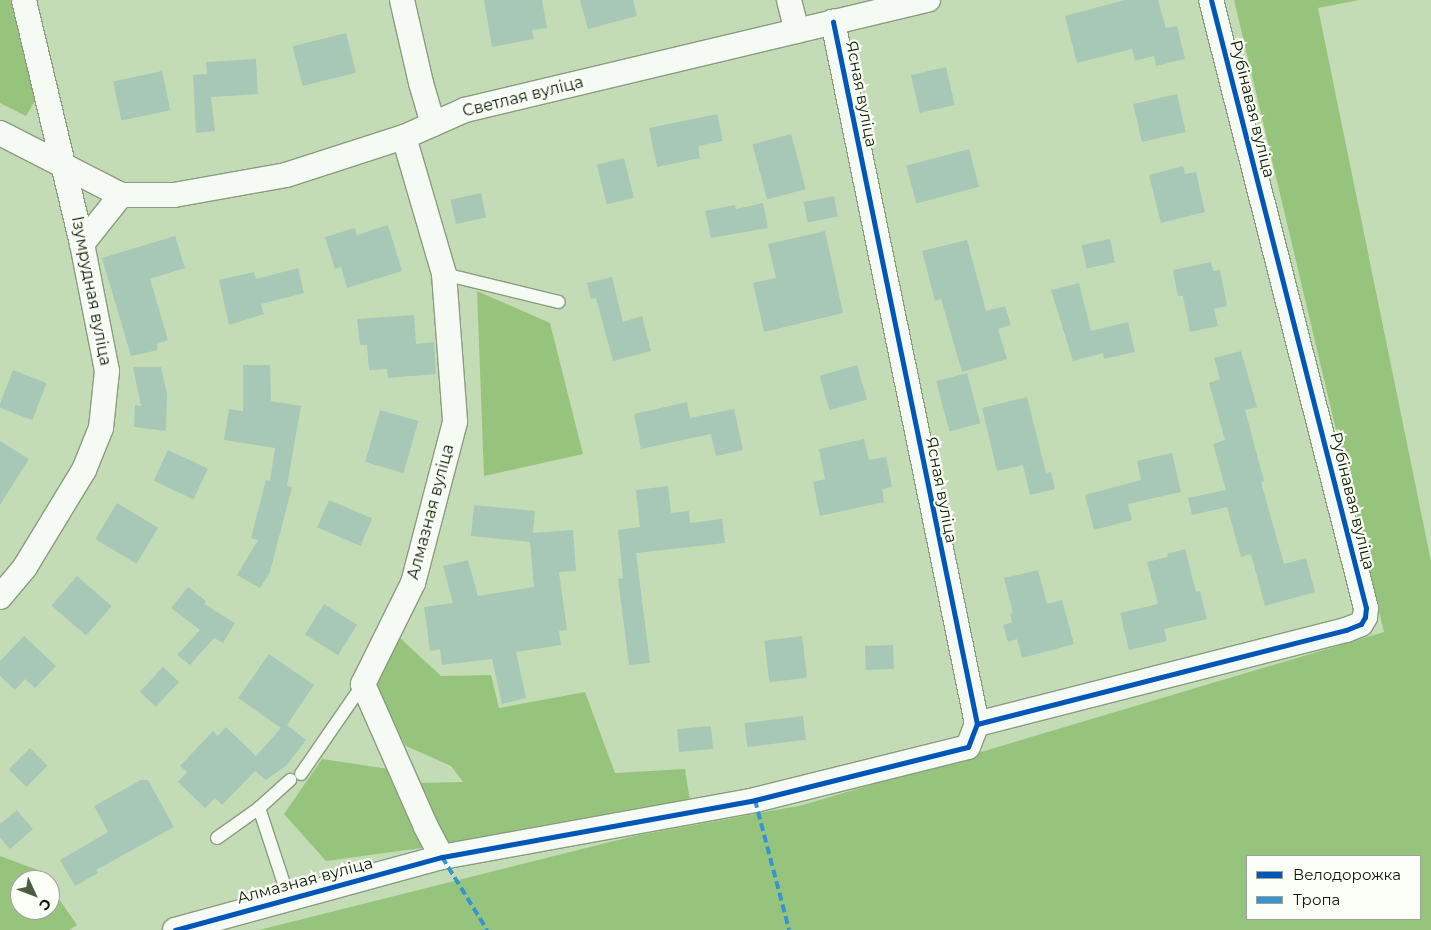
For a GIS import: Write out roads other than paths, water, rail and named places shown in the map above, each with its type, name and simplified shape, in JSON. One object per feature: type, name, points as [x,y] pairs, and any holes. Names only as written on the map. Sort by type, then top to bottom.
[{"type":"street","name":"Ізумрудная вуліца","points":[[0,597],[26,567],[84,470],[102,428],[107,371],[82,244],[24,0]]},
{"type":"street","points":[[402,0],[421,83],[433,124]]},
{"type":"street","points":[[789,0],[797,31]]},
{"type":"street","name":"Светлая вуліца","points":[[0,133],[121,196],[174,195],[286,176],[404,137],[465,110],[928,0]]},
{"type":"street","name":"Рубінавая вуліца","points":[[977,724],[1346,630],[1361,624],[1365,617],[1366,608],[1211,0]]},
{"type":"street","name":"Ясная вуліца","points":[[833,22],[977,724]]},
{"type":"street","name":"Алмазная вуліца","points":[[363,684],[413,583],[455,422],[444,274],[404,137]]},
{"type":"street","points":[[82,244],[121,196]]},
{"type":"street","points":[[363,684],[426,827],[442,857]]},
{"type":"street","name":"Алмазная вуліца","points":[[175,930],[442,857],[755,800],[968,747],[977,724]]},
{"type":"lane","points":[[444,274],[559,302]]},
{"type":"lane","points":[[217,838],[259,808],[295,777],[363,684]]},
{"type":"lane","points":[[259,808],[289,899]]}]
